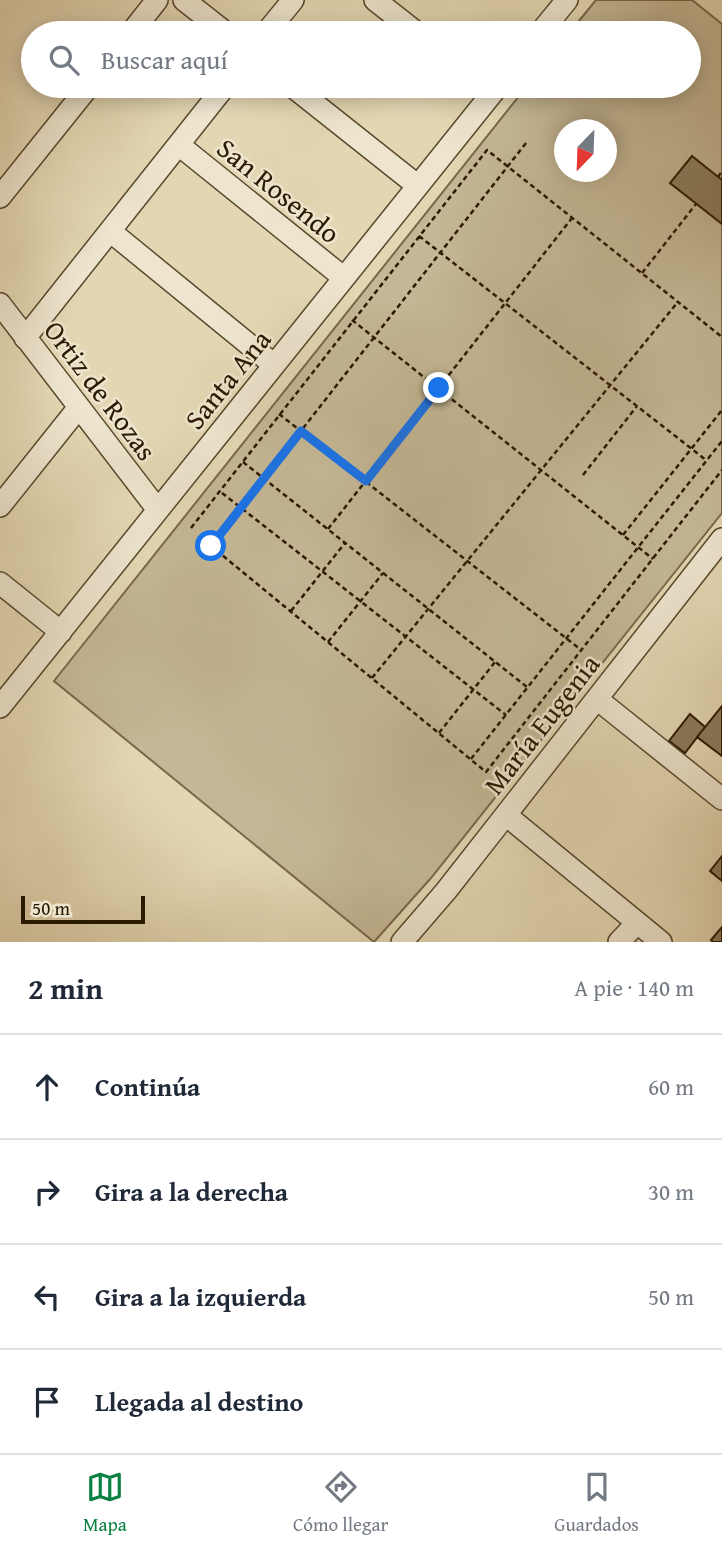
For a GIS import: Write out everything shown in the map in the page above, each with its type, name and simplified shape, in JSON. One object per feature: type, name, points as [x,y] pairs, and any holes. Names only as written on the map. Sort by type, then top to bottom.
[{"type":"street","points":[[140,21],[157,0]]},
{"type":"street","points":[[184,0],[211,21]]},
{"type":"street","points":[[276,21],[293,0]]},
{"type":"street","points":[[375,0],[402,21]]},
{"type":"street","points":[[550,21],[567,0]]},
{"type":"street","points":[[0,197],[79,98]]},
{"type":"street","points":[[26,338],[215,98]]},
{"type":"street","points":[[307,98],[418,186]]},
{"type":"street","name":"Santa Ana","points":[[0,707],[418,186],[484,98]]},
{"type":"street","name":"San Rosendo","points":[[178,145],[344,278]]},
{"type":"street","points":[[110,232],[274,365]]},
{"type":"street","name":"Ortiz de Rozas","points":[[4,318],[26,338],[158,510]]},
{"type":"street","points":[[0,506],[79,407]]},
{"type":"street","name":"María Eugenia","points":[[402,942],[506,815],[722,539]]},
{"type":"street","points":[[0,583],[61,632]]},
{"type":"street","points":[[597,699],[722,799]]},
{"type":"street","points":[[506,815],[661,942]]},
{"type":"street","points":[[619,942],[637,923]]},
{"type":"path","points":[[526,143],[211,546],[486,772],[722,470]]},
{"type":"path","points":[[191,528],[487,150],[722,337]]},
{"type":"path","points":[[718,177],[722,171]]},
{"type":"path","points":[[642,273],[696,204]]},
{"type":"path","points":[[328,529],[572,218]]},
{"type":"path","points":[[419,236],[441,250],[706,461]]},
{"type":"path","points":[[372,678],[678,302]]},
{"type":"path","points":[[352,320],[653,559]]},
{"type":"path","points":[[583,475],[637,406]]},
{"type":"path","points":[[623,535],[722,410]]},
{"type":"path","points":[[279,414],[581,649]]},
{"type":"path","points":[[471,760],[722,441]]},
{"type":"path","points":[[243,462],[527,687]]},
{"type":"path","points":[[221,492],[506,715]]},
{"type":"path","points":[[291,611],[345,543]]},
{"type":"path","points":[[328,642],[383,573]]},
{"type":"path","points":[[439,733],[495,662]]},
{"type":"shaded area","points":[[596,0],[692,0],[722,24],[722,513],[431,878],[374,942],[54,681],[517,98],[701,98],[701,21],[579,21]]},
{"type":"building","points":[[692,156],[722,180],[722,224],[670,183]]},
{"type":"building","points":[[722,706],[722,756],[697,737]]},
{"type":"building","points":[[690,714],[705,727],[685,753],[669,741]]},
{"type":"building","points":[[722,856],[722,881],[710,871]]},
{"type":"building","points":[[722,927],[722,942],[713,942],[711,940]]},
{"type":"route","points":[[211,546],[301,431],[366,481],[439,388]]}]
